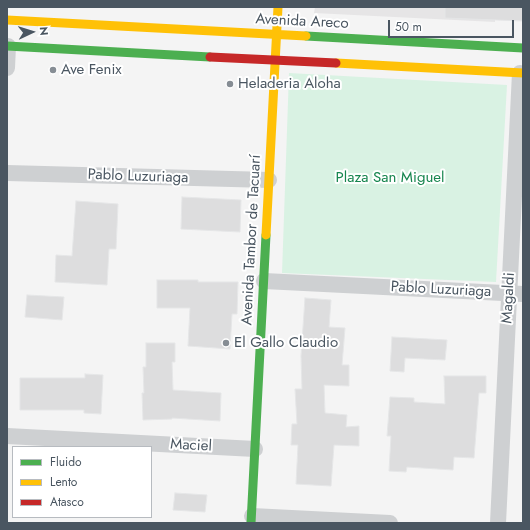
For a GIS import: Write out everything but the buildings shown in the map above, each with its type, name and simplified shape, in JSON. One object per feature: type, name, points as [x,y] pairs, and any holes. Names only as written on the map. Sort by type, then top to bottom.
[{"type":"main road","name":"Avenida Tambor de Tacuarí","points":[[252,520],[278,7]]},
{"type":"main road","name":"Avenida Areco","points":[[13,16],[276,35],[523,48]]},
{"type":"main road","points":[[8,46],[521,73]]},
{"type":"street","points":[[7,68],[8,46]]},
{"type":"street","name":"Magaldi","points":[[498,523],[516,293],[521,73]]},
{"type":"street","name":"Pablo Luzuriaga","points":[[7,173],[269,180]]},
{"type":"street","name":"Pablo Luzuriaga","points":[[264,281],[516,293]]},
{"type":"street","name":"Maciel","points":[[7,436],[255,449]]},
{"type":"street","points":[[252,520],[390,523]]},
{"type":"shaded area","points":[[315,7],[495,7],[495,22],[314,13]]},
{"type":"green space","name":"Plaza San Miguel","points":[[289,73],[507,85],[496,282],[282,273]]},
{"type":"traffic: fast","points":[[306,36],[523,48]]},
{"type":"traffic: fast","points":[[7,46],[210,57]]},
{"type":"traffic: fast","points":[[251,523],[266,235]]},
{"type":"traffic: slow","points":[[266,235],[278,7]]},
{"type":"traffic: slow","points":[[7,20],[306,36]]},
{"type":"traffic: slow","points":[[336,63],[523,73]]},
{"type":"traffic: jam","points":[[210,57],[336,63]]},
{"type":"place","name":"Ave Fenix","points":[[53,70]]},
{"type":"place","name":"Heladeria Aloha","points":[[230,84]]},
{"type":"place","name":"El Gallo Claudio","points":[[226,343]]}]
